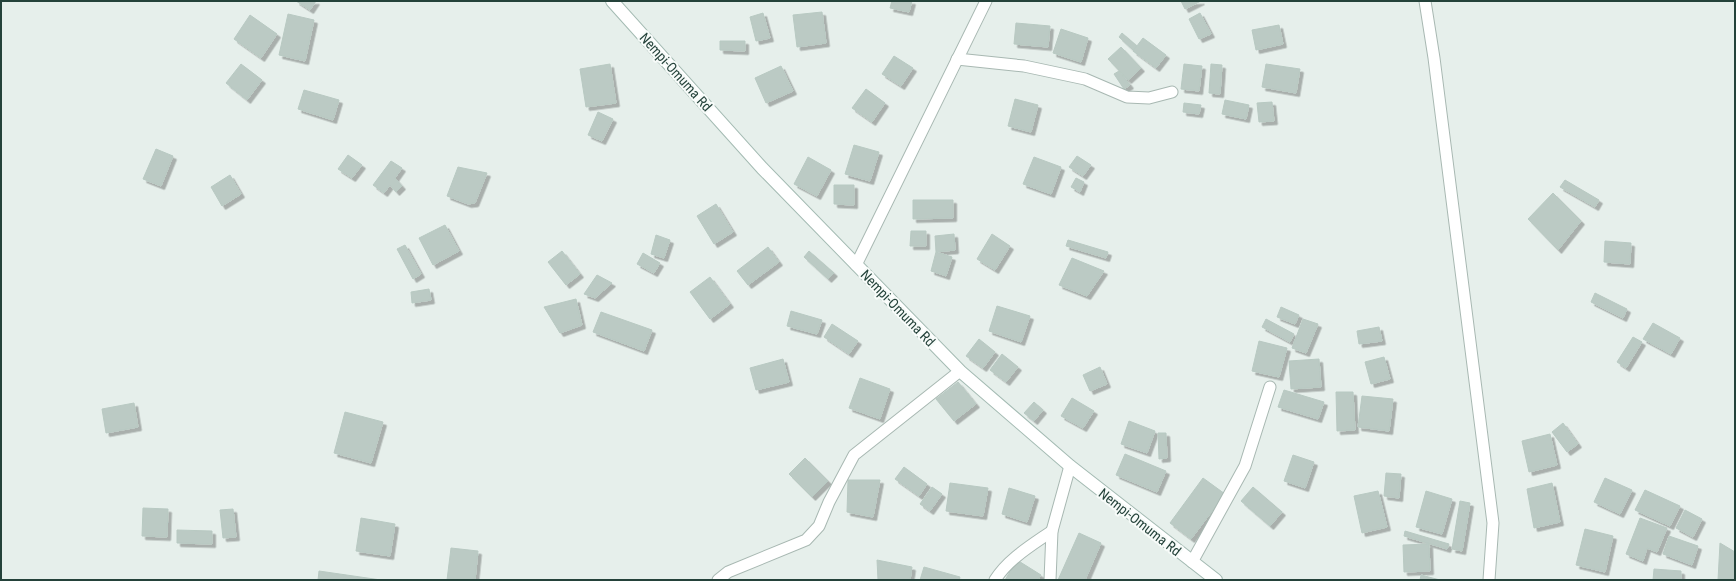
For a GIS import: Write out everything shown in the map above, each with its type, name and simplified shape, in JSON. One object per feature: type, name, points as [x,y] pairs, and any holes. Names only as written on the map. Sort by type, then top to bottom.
[{"type":"street","name":"Nempi-Omuma Rd","points":[[612,1],[762,168],[960,371],[1070,466],[1216,580]]},
{"type":"street","points":[[856,265],[986,1]]},
{"type":"street","points":[[1425,1],[1435,66],[1493,523],[1490,580]]},
{"type":"street","points":[[957,59],[1024,66],[1085,79],[1127,97],[1149,98],[1172,92]]},
{"type":"street","points":[[718,580],[728,572],[806,540],[819,526],[829,502],[854,455],[960,371]]},
{"type":"street","points":[[1192,562],[1245,466],[1270,387]]},
{"type":"street","points":[[1050,580],[1052,531],[1070,466]]},
{"type":"street","points":[[995,580],[1000,572],[1020,553],[1052,531]]},
{"type":"building","points":[[296,1],[316,1],[310,10]]},
{"type":"building","points":[[892,1],[912,1],[909,12],[890,8]]},
{"type":"building","points":[[1181,1],[1201,1],[1185,9]]},
{"type":"building","points":[[822,12],[826,43],[797,47],[793,15]]},
{"type":"building","points":[[763,13],[770,38],[756,41],[750,17]]},
{"type":"building","points":[[1200,13],[1211,34],[1199,39],[1189,19]]},
{"type":"building","points":[[288,14],[314,20],[305,61],[279,55]]},
{"type":"building","points":[[250,15],[277,34],[261,58],[234,39]]},
{"type":"building","points":[[1016,23],[1050,26],[1048,47],[1014,44]]},
{"type":"building","points":[[1279,25],[1283,44],[1256,50],[1252,30]]},
{"type":"building","points":[[1061,29],[1088,38],[1081,62],[1053,53]]},
{"type":"building","points":[[1122,33],[1137,46],[1133,50],[1119,37]]},
{"type":"building","points":[[1143,38],[1166,55],[1156,68],[1133,51]]},
{"type":"building","points":[[720,41],[745,41],[745,51],[720,50]]},
{"type":"building","points":[[1121,47],[1141,68],[1128,80],[1108,59]]},
{"type":"building","points":[[894,56],[913,68],[901,86],[882,74]]},
{"type":"building","points":[[241,64],[262,80],[247,100],[226,83]]},
{"type":"building","points":[[610,64],[616,103],[586,107],[580,69]]},
{"type":"building","points":[[1184,64],[1202,66],[1199,91],[1181,89]]},
{"type":"building","points":[[1211,64],[1222,65],[1220,94],[1209,93]]},
{"type":"building","points":[[1266,64],[1300,69],[1296,93],[1262,87]]},
{"type":"building","points":[[781,66],[793,91],[766,103],[755,78]]},
{"type":"building","points":[[1119,71],[1130,85],[1124,89],[1114,74]]},
{"type":"building","points":[[866,89],[885,103],[872,122],[852,108]]},
{"type":"building","points":[[304,90],[339,100],[333,120],[298,109]]},
{"type":"building","points":[[1015,99],[1038,105],[1031,132],[1008,126]]},
{"type":"building","points":[[1225,100],[1249,105],[1246,119],[1222,114]]},
{"type":"building","points":[[1272,102],[1274,121],[1259,122],[1257,103]]},
{"type":"building","points":[[1184,103],[1201,105],[1199,114],[1183,112]]},
{"type":"building","points":[[598,112],[613,119],[602,141],[588,135]]},
{"type":"building","points":[[854,145],[879,152],[870,181],[845,174]]},
{"type":"building","points":[[156,149],[173,156],[161,186],[143,179]]},
{"type":"building","points":[[348,155],[362,165],[352,178],[338,169]]},
{"type":"building","points":[[1077,156],[1091,165],[1083,176],[1069,167]]},
{"type":"building","points":[[808,157],[831,170],[817,196],[794,184]]},
{"type":"building","points":[[1034,157],[1061,167],[1051,194],[1023,184]]},
{"type":"building","points":[[391,161],[402,168],[395,178],[402,186],[396,192],[390,185],[384,193],[373,185]]},
{"type":"building","points":[[458,167],[487,173],[475,203],[468,204],[447,196]]},
{"type":"building","points":[[230,175],[241,194],[222,206],[211,187]]},
{"type":"building","points":[[1076,178],[1084,182],[1080,192],[1071,187]]},
{"type":"building","points":[[1565,180],[1599,200],[1595,207],[1560,187]]},
{"type":"building","points":[[834,185],[854,185],[854,205],[834,204]]},
{"type":"building","points":[[1553,193],[1581,221],[1558,250],[1528,219]]},
{"type":"building","points":[[913,200],[953,200],[953,218],[913,219]]},
{"type":"building","points":[[716,204],[733,232],[714,244],[697,216]]},
{"type":"building","points":[[445,225],[459,251],[433,265],[419,238]]},
{"type":"building","points":[[911,231],[926,231],[926,246],[910,246]]},
{"type":"building","points":[[954,234],[955,250],[936,252],[935,236]]},
{"type":"building","points":[[992,234],[1010,246],[995,270],[977,259]]},
{"type":"building","points":[[656,235],[670,240],[664,258],[651,254]]},
{"type":"building","points":[[1068,240],[1108,252],[1106,258],[1066,246]]},
{"type":"building","points":[[1605,241],[1631,243],[1630,264],[1604,262]]},
{"type":"building","points":[[405,245],[421,274],[413,279],[397,249]]},
{"type":"building","points":[[768,247],[779,262],[748,285],[737,271]]},
{"type":"building","points":[[562,251],[580,274],[566,285],[548,262]]},
{"type":"building","points":[[809,251],[834,273],[828,279],[804,257]]},
{"type":"building","points":[[936,252],[952,257],[946,276],[931,271]]},
{"type":"building","points":[[643,253],[660,263],[654,273],[637,264]]},
{"type":"building","points":[[1072,258],[1104,271],[1087,296],[1059,285]]},
{"type":"building","points":[[597,275],[612,283],[595,298],[584,294]]},
{"type":"building","points":[[710,277],[730,304],[710,319],[690,292]]},
{"type":"building","points":[[429,289],[431,300],[412,303],[411,292]]},
{"type":"building","points":[[1595,293],[1627,309],[1623,318],[1591,302]]},
{"type":"building","points":[[576,299],[582,325],[560,333],[544,307]]},
{"type":"building","points":[[997,306],[1030,316],[1021,342],[989,331]]},
{"type":"building","points":[[1281,307],[1299,315],[1295,324],[1277,317]]},
{"type":"building","points":[[791,311],[822,320],[817,334],[787,326]]},
{"type":"building","points":[[601,312],[652,330],[644,351],[593,332]]},
{"type":"building","points":[[1266,319],[1294,334],[1290,342],[1262,327]]},
{"type":"building","points":[[1303,319],[1318,324],[1306,353],[1292,348]]},
{"type":"building","points":[[1653,323],[1680,338],[1671,354],[1643,339]]},
{"type":"building","points":[[832,324],[858,341],[849,354],[824,337]]},
{"type":"building","points":[[1379,327],[1382,341],[1359,344],[1357,331]]},
{"type":"building","points":[[1633,337],[1642,342],[1626,368],[1617,362]]},
{"type":"building","points":[[979,339],[995,352],[983,368],[966,356]]},
{"type":"building","points":[[1259,341],[1287,348],[1279,377],[1252,371]]},
{"type":"building","points":[[1002,354],[1018,367],[1006,382],[990,370]]},
{"type":"building","points":[[1384,357],[1390,379],[1371,384],[1365,362]]},
{"type":"building","points":[[783,359],[789,382],[756,390],[750,368]]},
{"type":"building","points":[[1319,359],[1321,387],[1291,389],[1289,361]]},
{"type":"building","points":[[1100,367],[1107,384],[1090,391],[1083,375]]},
{"type":"building","points":[[860,378],[890,389],[880,419],[849,408]]},
{"type":"building","points":[[958,382],[976,404],[954,421],[936,399]]},
{"type":"building","points":[[1284,390],[1324,402],[1318,419],[1278,407]]},
{"type":"building","points":[[1336,392],[1353,392],[1355,430],[1337,431]]},
{"type":"building","points":[[1362,396],[1393,399],[1389,431],[1358,427]]},
{"type":"building","points":[[1072,398],[1094,411],[1083,428],[1061,416]]},
{"type":"building","points":[[1034,402],[1043,410],[1034,421],[1024,413]]},
{"type":"building","points":[[134,403],[138,427],[106,433],[102,409]]},
{"type":"building","points":[[345,412],[383,422],[371,463],[334,453]]},
{"type":"building","points":[[1129,421],[1155,431],[1147,453],[1121,444]]},
{"type":"building","points":[[1563,423],[1578,444],[1567,452],[1552,432]]},
{"type":"building","points":[[1158,433],[1166,433],[1167,458],[1159,459]]},
{"type":"building","points":[[1550,434],[1557,465],[1529,472],[1522,441]]},
{"type":"building","points":[[1125,454],[1166,471],[1157,492],[1116,475]]},
{"type":"building","points":[[1293,455],[1314,462],[1305,488],[1284,481]]},
{"type":"building","points":[[805,458],[828,481],[812,497],[789,474]]},
{"type":"building","points":[[904,467],[927,484],[919,496],[895,479]]},
{"type":"building","points":[[1386,473],[1401,474],[1399,498],[1384,496]]},
{"type":"building","points":[[1203,478],[1225,494],[1191,539],[1170,523]]},
{"type":"building","points":[[1605,478],[1632,490],[1620,514],[1594,502]]},
{"type":"building","points":[[848,480],[880,480],[873,517],[847,512]]},
{"type":"building","points":[[950,483],[988,488],[983,516],[946,511]]},
{"type":"building","points":[[1552,483],[1560,522],[1534,528],[1527,489]]},
{"type":"building","points":[[932,487],[942,494],[930,511],[920,504]]},
{"type":"building","points":[[1253,487],[1282,512],[1270,526],[1241,501]]},
{"type":"building","points":[[1009,488],[1035,496],[1027,522],[1002,514]]},
{"type":"building","points":[[1645,490],[1680,506],[1670,526],[1635,510]]},
{"type":"building","points":[[1378,491],[1387,527],[1362,533],[1354,496]]},
{"type":"building","points":[[1426,491],[1452,499],[1442,534],[1416,527]]},
{"type":"building","points":[[1460,501],[1470,503],[1462,551],[1452,549]]},
{"type":"building","points":[[143,508],[168,509],[167,537],[142,536]]},
{"type":"building","points":[[233,509],[236,537],[223,538],[220,510]]},
{"type":"building","points":[[1685,510],[1702,519],[1693,537],[1676,528]]},
{"type":"building","points":[[361,518],[395,524],[390,556],[356,551]]},
{"type":"building","points":[[1640,518],[1667,528],[1657,552],[1647,548],[1643,561],[1626,554]]},
{"type":"building","points":[[1585,529],[1613,536],[1605,572],[1576,565]]},
{"type":"building","points":[[177,530],[212,531],[212,544],[177,543]]},
{"type":"building","points":[[1405,531],[1449,544],[1447,549],[1404,536]]},
{"type":"building","points":[[1079,533],[1101,543],[1085,580],[1058,580]]},
{"type":"building","points":[[1669,536],[1698,546],[1692,565],[1663,554]]},
{"type":"building","points":[[1720,543],[1735,552],[1735,580],[1718,580]]},
{"type":"building","points":[[1429,544],[1430,571],[1404,572],[1403,545]]},
{"type":"building","points":[[451,548],[478,551],[475,580],[447,580]]},
{"type":"building","points":[[877,560],[912,567],[910,580],[878,580]]},
{"type":"building","points":[[1017,560],[1041,575],[1038,580],[1005,580]]},
{"type":"building","points":[[924,567],[960,577],[959,580],[920,580]]},
{"type":"building","points":[[1654,569],[1681,571],[1681,580],[1653,580]]},
{"type":"building","points":[[319,571],[381,580],[318,580]]},
{"type":"building","points":[[1421,575],[1440,580],[1420,580]]}]
